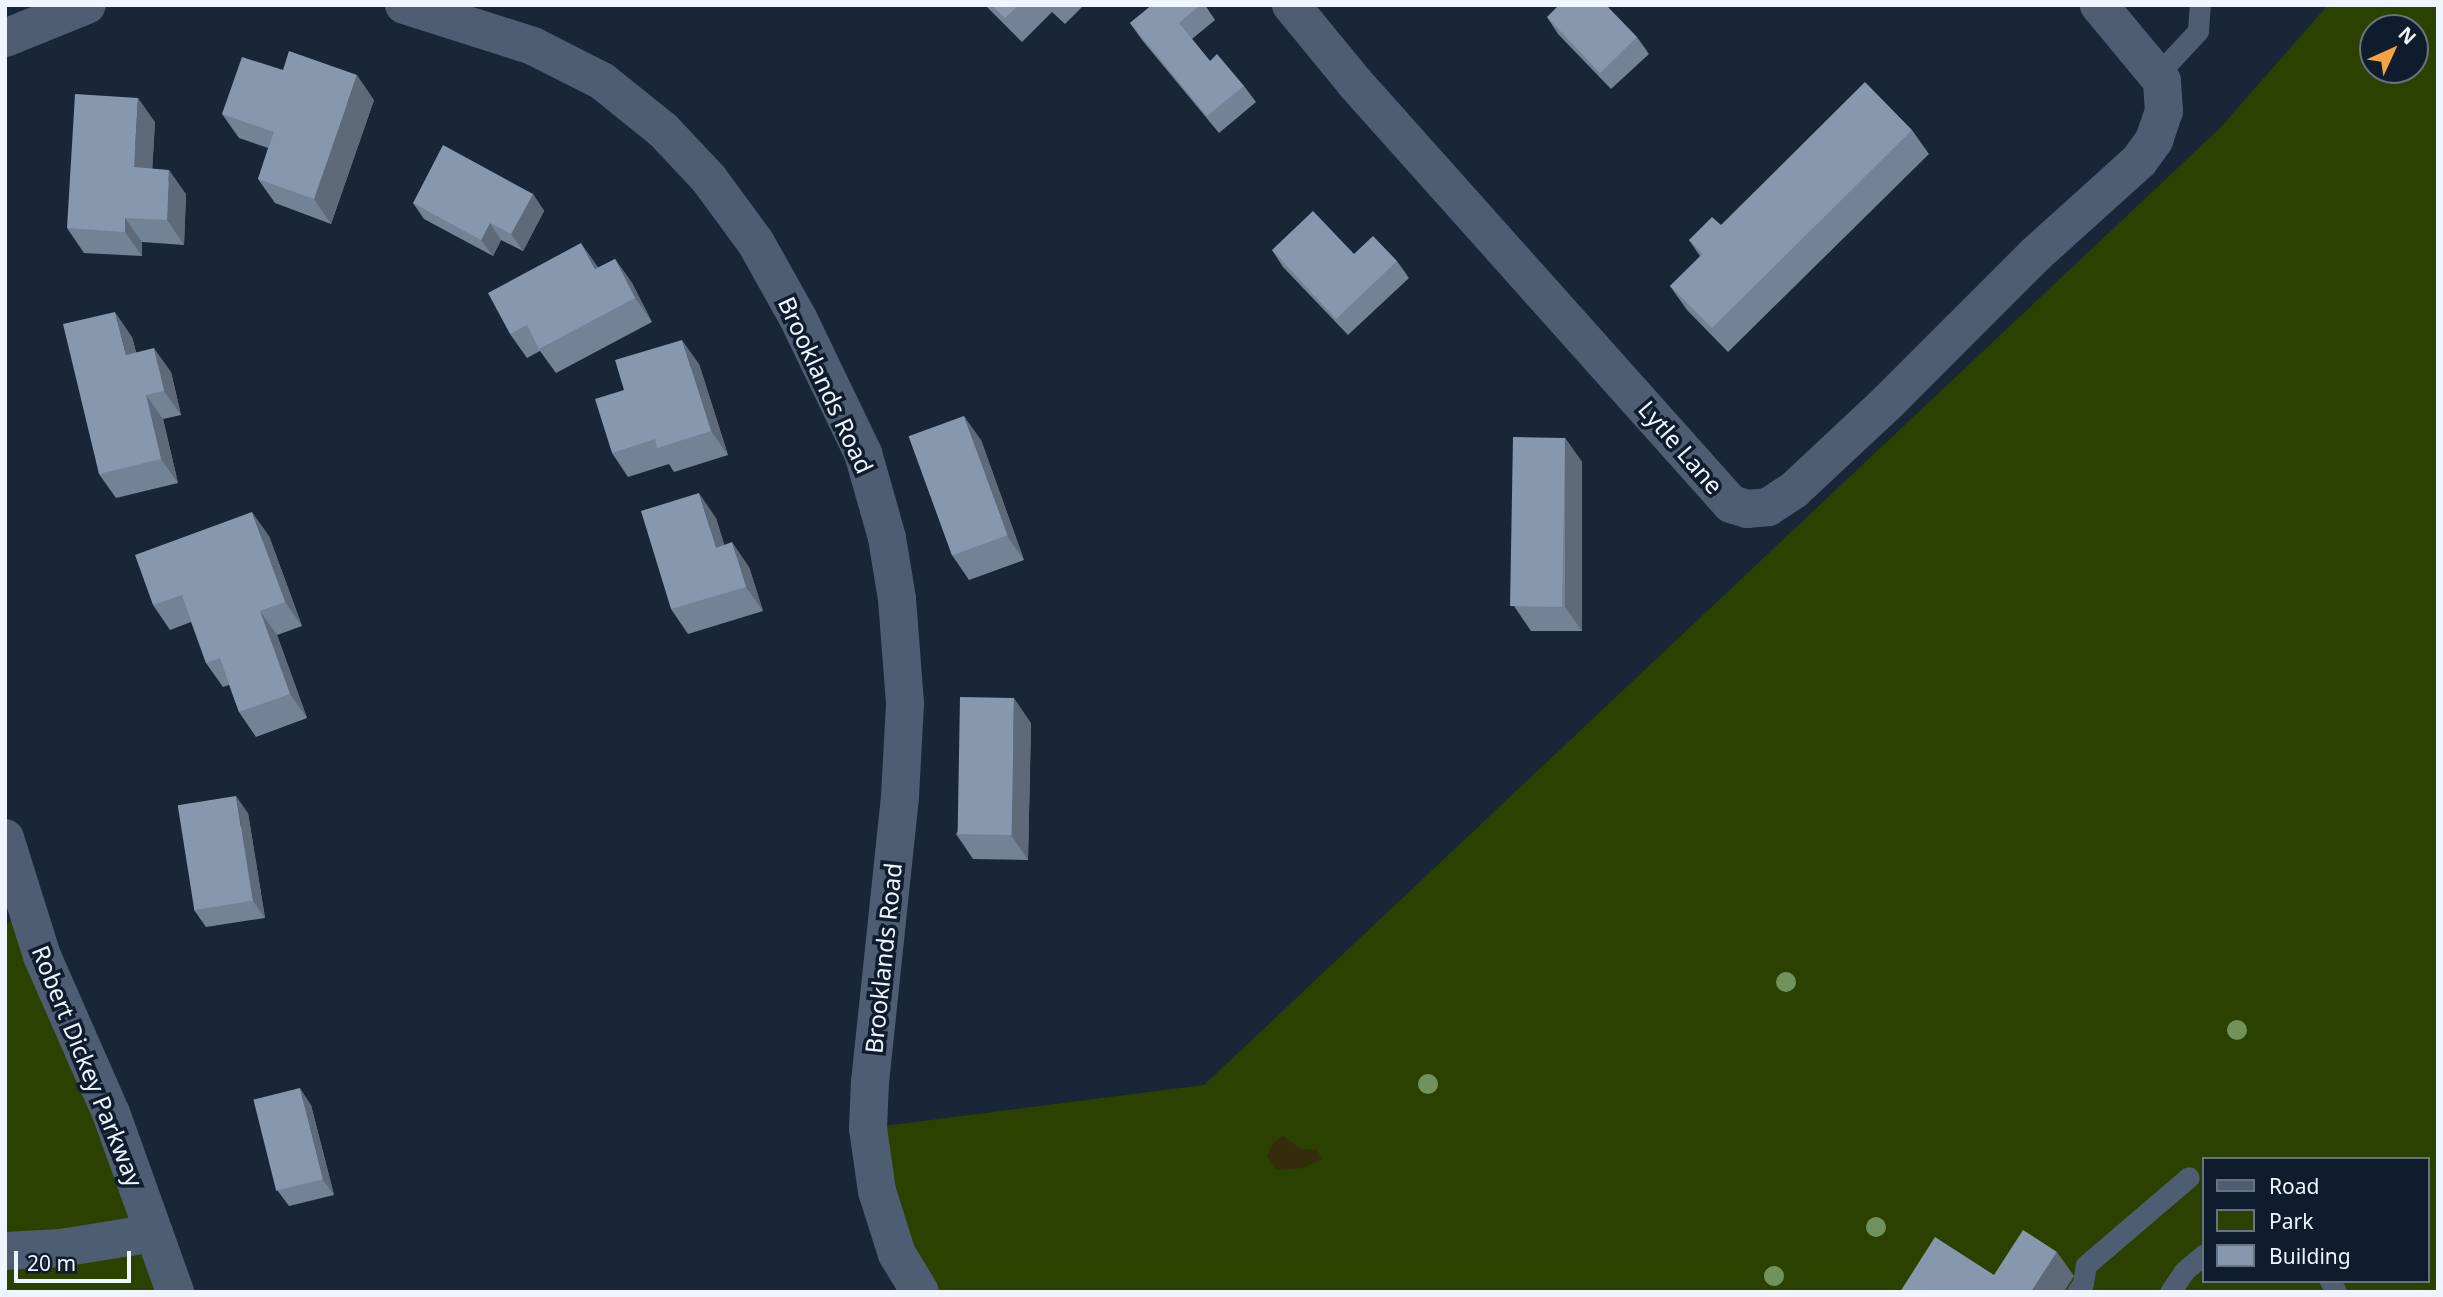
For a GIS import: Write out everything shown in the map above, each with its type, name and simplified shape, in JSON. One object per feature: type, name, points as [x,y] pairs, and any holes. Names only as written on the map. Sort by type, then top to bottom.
[{"type":"street","points":[[5,38],[87,5]]},
{"type":"street","name":"Brooklands Road","points":[[404,5],[533,46],[602,81],[663,130],[709,179],[756,243],[798,318],[863,453],[887,538],[897,599],[905,704],[900,797],[870,1080],[868,1128],[877,1191],[897,1254],[920,1292]]},
{"type":"street","name":"Lytle Lane","points":[[1292,5],[1355,83],[1731,503],[1747,509],[1768,507],[1794,490],[1888,402],[2036,254],[2138,161],[2154,140],[2164,111],[2162,81],[2157,75]]},
{"type":"street","points":[[2099,5],[2157,75]]},
{"type":"street","name":"Robert Dickey Parkway","points":[[5,838],[42,956],[111,1113],[175,1292]]},
{"type":"street","points":[[5,1251],[61,1248],[154,1233]]},
{"type":"lane","points":[[2157,75],[2198,31],[2200,5]]},
{"type":"lane","points":[[2077,1292],[2083,1283],[2085,1265],[2189,1177]]},
{"type":"lane","points":[[2170,1292],[2184,1271],[2202,1256]]},
{"type":"green space","points":[[2328,5],[2438,5],[2438,1292],[920,1292],[868,1128],[1204,1085],[2220,128]]},
{"type":"green space","points":[[25,907],[175,1292],[5,1292],[5,926]]},
{"type":"sand","points":[[1283,1136],[1301,1149],[1317,1150],[1322,1159],[1303,1168],[1276,1170],[1267,1157],[1273,1143]]},
{"type":"building","points":[[992,5],[1018,5],[1005,18]]},
{"type":"building","points":[[1152,5],[1200,5],[1179,23],[1210,61],[1217,54],[1244,86],[1207,116],[1130,23]]},
{"type":"building","points":[[1559,5],[1606,5],[1637,37],[1600,73],[1547,17]]},
{"type":"building","points":[[289,51],[357,75],[314,199],[258,179],[274,132],[222,114],[242,57],[283,70]]},
{"type":"building","points":[[1865,82],[1912,130],[1712,328],[1670,286],[1703,254],[1689,240],[1712,217],[1721,225]]},
{"type":"building","points":[[75,94],[138,98],[134,167],[169,170],[167,220],[125,218],[125,232],[67,228]]},
{"type":"building","points":[[443,145],[533,194],[511,234],[490,223],[481,240],[413,203]]},
{"type":"building","points":[[1313,211],[1354,254],[1373,236],[1397,261],[1336,319],[1272,250]]},
{"type":"building","points":[[581,243],[595,269],[615,259],[635,298],[539,349],[527,325],[510,334],[488,293]]},
{"type":"building","points":[[115,312],[126,355],[154,348],[164,391],[146,395],[161,459],[99,474],[63,324]]},
{"type":"building","points":[[682,340],[711,431],[657,448],[655,439],[612,453],[595,399],[624,390],[615,360]]},
{"type":"building","points":[[964,416],[1007,535],[952,556],[909,436]]},
{"type":"building","points":[[1513,437],[1565,438],[1562,607],[1510,606]]},
{"type":"building","points":[[699,493],[716,548],[732,542],[746,587],[671,609],[641,511]]},
{"type":"building","points":[[252,512],[285,602],[260,611],[290,694],[239,712],[220,658],[206,663],[182,595],[153,605],[135,555]]},
{"type":"building","points":[[960,697],[1014,698],[1012,835],[958,834]]},
{"type":"building","points":[[236,796],[253,901],[194,910],[178,805]]},
{"type":"building","points":[[300,1088],[323,1179],[276,1191],[253,1100]]},
{"type":"building","points":[[2023,1230],[2057,1252],[2031,1292],[1900,1292],[1935,1237],[1994,1275]]}]
